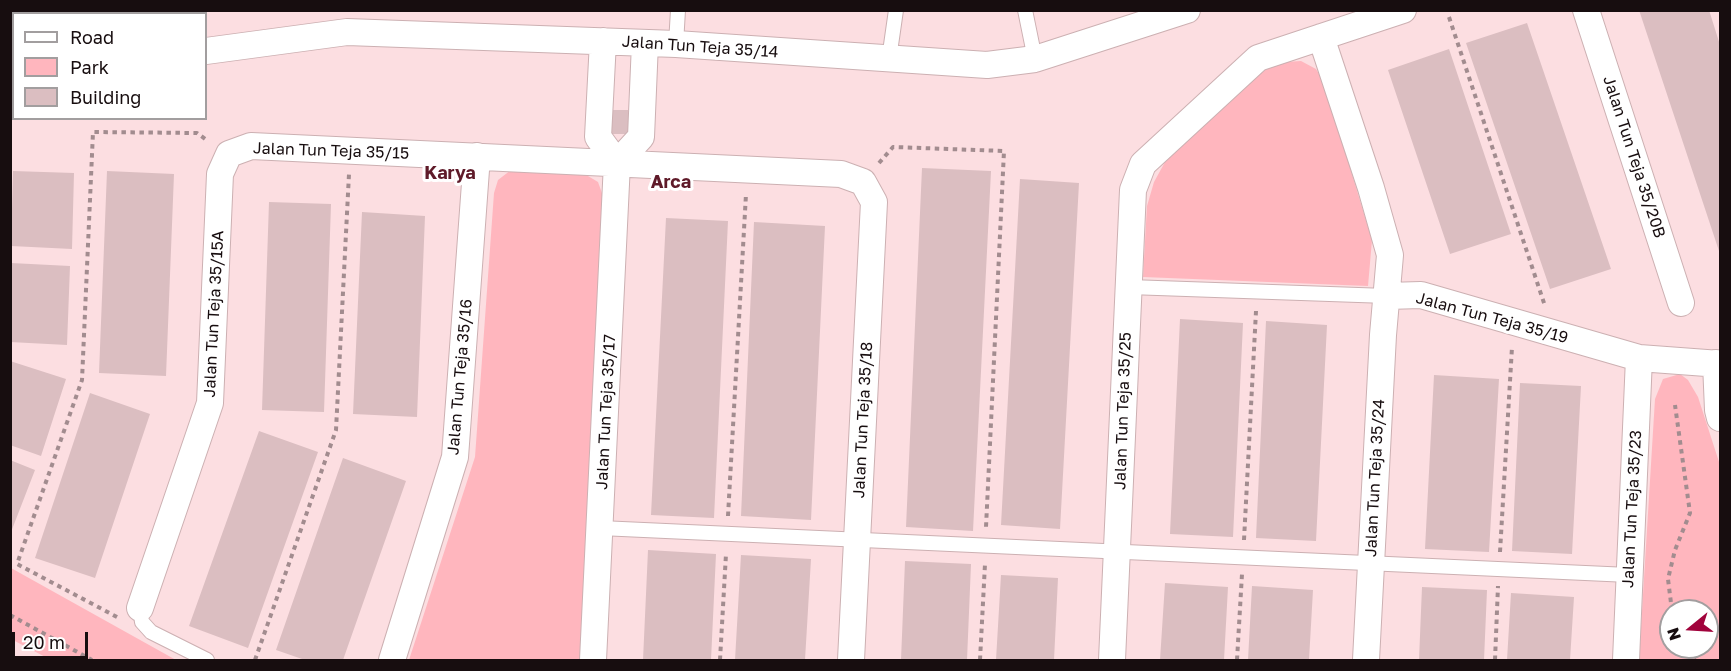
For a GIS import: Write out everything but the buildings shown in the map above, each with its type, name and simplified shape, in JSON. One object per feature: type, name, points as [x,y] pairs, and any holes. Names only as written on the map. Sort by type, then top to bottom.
[{"type":"street","name":"Jalan Tun Teja 35/14","points":[[207,51],[347,32],[676,44],[987,65],[1035,59],[1187,10]]},
{"type":"street","points":[[1387,296],[1390,255],[1371,188],[1321,37],[1403,10]]},
{"type":"street","name":"Jalan Tun Teja 35/20B","points":[[1586,10],[1681,303]]},
{"type":"street","name":"Jalan Tun Teja 35/25","points":[[1112,660],[1133,190],[1143,165],[1258,58],[1321,37]]},
{"type":"street","points":[[603,41],[598,136],[617,163],[641,137],[645,43]]},
{"type":"street","name":"Jalan Tun Teja 35/15","points":[[229,154],[251,146],[350,150],[841,174],[863,182]]},
{"type":"street","name":"Jalan Tun Teja 35/15A","points":[[140,608],[210,404],[220,174],[229,154]]},
{"type":"street","name":"Jalan Tun Teja 35/16","points":[[392,660],[455,457],[477,156]]},
{"type":"street","name":"Jalan Tun Teja 35/17","points":[[593,660],[617,163]]},
{"type":"street","name":"Jalan Tun Teja 35/18","points":[[851,660],[874,202],[863,182]]},
{"type":"street","name":"Jalan Tun Teja 35/19","points":[[1387,296],[1421,295],[1639,358],[1718,363]]},
{"type":"street","name":"Jalan Tun Teja 35/24","points":[[1366,660],[1387,296]]},
{"type":"street","name":"Jalan Tun Teja 35/23","points":[[1626,660],[1639,358]]},
{"type":"street","points":[[1718,363],[1720,417]]},
{"type":"lane","points":[[676,44],[678,10]]},
{"type":"lane","points":[[889,59],[896,10]]},
{"type":"lane","points":[[1025,10],[1035,59]]},
{"type":"lane","points":[[1129,287],[1387,296]]},
{"type":"lane","points":[[600,528],[1629,575]]},
{"type":"lane","points":[[140,608],[142,622],[150,632],[207,660]]},
{"type":"path","points":[[1449,18],[1545,307]]},
{"type":"path","points":[[140,608],[130,616],[117,617],[17,564],[82,380],[93,132],[197,133],[229,154]]},
{"type":"path","points":[[863,182],[893,147],[1004,151],[980,660]]},
{"type":"path","points":[[255,660],[336,430],[350,150]]},
{"type":"path","points":[[720,660],[747,169]]},
{"type":"path","points":[[1237,660],[1258,291]]},
{"type":"path","points":[[1495,660],[1513,340]]},
{"type":"path","points":[[1670,599],[1668,579],[1675,550],[1690,513],[1675,405]]},
{"type":"path","points":[[10,615],[92,660]]},
{"type":"green space","points":[[1301,61],[1316,69],[1324,82],[1372,240],[1368,286],[1143,277],[1147,206],[1154,182],[1165,162],[1257,76],[1271,66]]},
{"type":"green space","points":[[511,170],[583,173],[598,182],[603,196],[582,660],[409,660],[475,457],[494,193],[498,180]]},
{"type":"green space","points":[[1680,374],[1688,380],[1698,397],[1720,465],[1720,660],[1639,660],[1655,399],[1663,379]]},
{"type":"green space","points":[[11,568],[176,660],[51,660],[11,639]]},
{"type":"district","name":"Karya","points":[[450,173]]},
{"type":"district","name":"Arca","points":[[671,182]]}]
